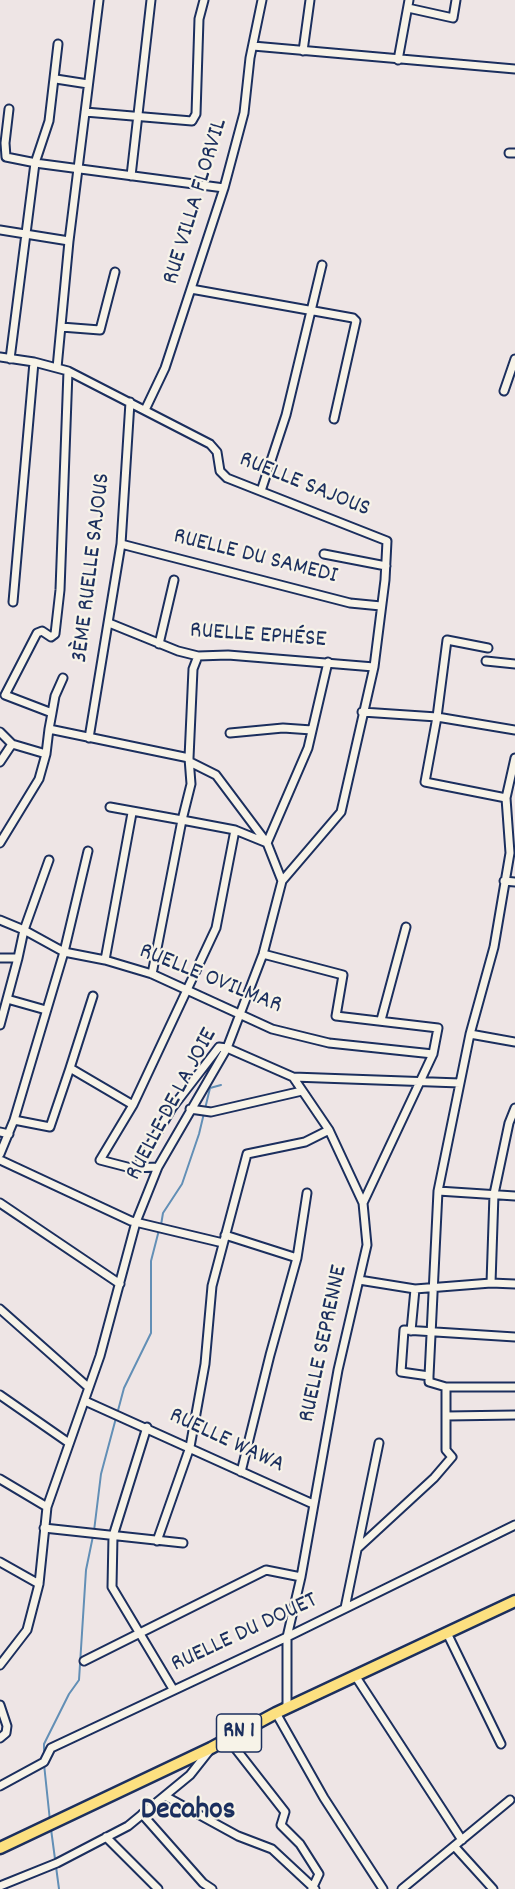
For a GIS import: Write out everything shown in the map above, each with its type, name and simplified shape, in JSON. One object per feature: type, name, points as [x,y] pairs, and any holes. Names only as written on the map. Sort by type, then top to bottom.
[{"type":"main road","name":"RN 1","points":[[0,1848],[211,1748],[276,1713],[515,1601]]},
{"type":"street","points":[[57,368],[69,241],[80,170],[99,0]]},
{"type":"street","points":[[131,176],[151,0]]},
{"type":"street","points":[[85,112],[189,123],[195,119],[199,19],[204,0]]},
{"type":"street","name":"RUE VILLA FLORVIL","points":[[145,410],[165,368],[224,188],[244,113],[262,0]]},
{"type":"street","points":[[303,51],[310,0]]},
{"type":"street","points":[[398,60],[409,0]]},
{"type":"street","points":[[408,8],[453,18],[456,0]]},
{"type":"street","points":[[10,359],[35,163],[49,121],[56,80],[58,44]]},
{"type":"street","points":[[253,46],[515,69]]},
{"type":"street","points":[[56,80],[88,84]]},
{"type":"street","points":[[9,110],[5,143],[6,157],[80,170],[224,188]]},
{"type":"street","points":[[0,230],[26,232],[69,241]]},
{"type":"street","points":[[261,491],[286,415],[322,265]]},
{"type":"street","points":[[61,327],[100,330],[115,272]]},
{"type":"street","points":[[191,290],[312,312],[351,316],[356,321],[334,419]]},
{"type":"street","name":"RUELLE SAJOUS","points":[[0,357],[34,362],[68,371],[210,444],[217,452],[223,474],[387,541],[381,606]]},
{"type":"street","points":[[504,391],[515,359]]},
{"type":"street","points":[[13,602],[34,362]]},
{"type":"street","points":[[52,713],[3,694],[37,633],[42,631],[51,637],[55,634],[60,590],[68,371]]},
{"type":"street","name":"3ÈME RUELLE SAJOUS","points":[[89,738],[121,544],[130,402]]},
{"type":"street","name":"RUELLE DU SAMEDI","points":[[121,544],[350,603],[381,606]]},
{"type":"street","points":[[324,554],[386,566]]},
{"type":"street","points":[[159,644],[174,580]]},
{"type":"street","name":"RUELLE DE LA JOIE","points":[[0,1665],[27,1630],[39,1584],[47,1507],[100,1356],[136,1222],[158,1167],[227,1048],[263,954],[282,881],[341,812],[374,667],[381,606]]},
{"type":"street","name":"RUELLE EPHÉSE","points":[[109,623],[159,644],[198,656],[228,655],[374,667]]},
{"type":"street","points":[[488,648],[447,640],[437,717],[425,782],[506,798]]},
{"type":"street","points":[[152,974],[191,784],[194,669],[198,656]]},
{"type":"street","points":[[486,661],[515,664]]},
{"type":"street","points":[[267,843],[295,782],[312,730],[328,662]]},
{"type":"street","points":[[0,843],[39,779],[46,754],[55,696],[63,678]]},
{"type":"street","points":[[362,712],[437,717],[515,730]]},
{"type":"street","points":[[230,733],[283,728],[312,730]]},
{"type":"street","points":[[49,729],[190,760],[216,775],[267,843],[282,881]]},
{"type":"street","points":[[0,732],[12,744],[46,754]]},
{"type":"street","points":[[0,762],[12,744]]},
{"type":"street","points":[[515,758],[506,798],[511,817],[510,853],[494,947],[470,1034],[438,1191],[433,1334],[429,1376],[429,1382],[446,1386],[515,1387]]},
{"type":"street","points":[[110,807],[132,813],[235,830],[267,843]]},
{"type":"street","points":[[105,960],[132,813]]},
{"type":"street","points":[[158,1167],[131,1168],[100,1160],[133,1105],[216,928],[235,830]]},
{"type":"street","points":[[0,1154],[14,1120],[64,952],[88,851]]},
{"type":"street","points":[[0,1025],[24,930],[49,860]]},
{"type":"street","points":[[504,881],[515,882]]},
{"type":"street","name":"RUELLE OVILMAR","points":[[0,920],[64,952],[105,960],[152,974],[272,1029],[329,1044],[433,1054]]},
{"type":"street","points":[[381,1020],[406,927]]},
{"type":"street","points":[[263,954],[343,975],[336,1016],[438,1028],[433,1054],[418,1080],[363,1203]]},
{"type":"street","points":[[0,958],[18,958]]},
{"type":"street","points":[[14,1120],[50,1127],[93,996]]},
{"type":"street","points":[[7,999],[46,1010]]},
{"type":"street","points":[[470,1034],[515,1042]]},
{"type":"street","points":[[138,1166],[172,1108],[219,1047],[227,1048],[293,1077],[460,1083]]},
{"type":"street","points":[[70,1068],[133,1105]]},
{"type":"street","name":"RUELLE SEPRENNE","points":[[287,1708],[288,1637],[338,1370],[367,1245],[363,1203],[329,1130],[293,1077]]},
{"type":"street","points":[[190,1109],[211,1112],[302,1091]]},
{"type":"street","points":[[491,1283],[494,1194],[509,1123],[515,1108]]},
{"type":"street","points":[[157,1541],[190,1447],[205,1364],[212,1286],[247,1154],[305,1142],[329,1130]]},
{"type":"street","points":[[0,1131],[9,1134]]},
{"type":"street","points":[[0,1160],[86,1202],[136,1222],[223,1243]]},
{"type":"street","points":[[438,1191],[515,1196]]},
{"type":"street","points":[[241,1472],[297,1258],[308,1193]]},
{"type":"street","points":[[0,1203],[120,1284]]},
{"type":"street","points":[[225,1235],[297,1258]]},
{"type":"street","points":[[360,1280],[415,1289],[491,1283],[515,1284]]},
{"type":"street","points":[[411,1331],[415,1289]]},
{"type":"street","points":[[0,1309],[88,1387]]},
{"type":"street","points":[[429,1376],[401,1372],[404,1330],[433,1334],[515,1337]]},
{"type":"street","points":[[358,1548],[434,1478],[452,1457],[446,1450],[446,1386]]},
{"type":"street","points":[[0,1395],[69,1443]]},
{"type":"street","name":"RUELLE WAWA","points":[[85,1401],[147,1427],[313,1504]]},
{"type":"street","points":[[447,1416],[515,1415]]},
{"type":"street","points":[[147,1427],[113,1536],[112,1587],[173,1689]]},
{"type":"street","points":[[345,1608],[379,1443]]},
{"type":"street","points":[[0,1479],[47,1507]]},
{"type":"street","name":"RUELLE DU DOUET","points":[[0,1786],[44,1762],[51,1748],[288,1637],[515,1525]]},
{"type":"street","points":[[44,1528],[183,1544]]},
{"type":"street","points":[[0,1562],[39,1584]]},
{"type":"street","points":[[84,1661],[266,1570],[301,1577]]},
{"type":"street","points":[[447,1633],[501,1744]]},
{"type":"street","points":[[356,1677],[462,1840]]},
{"type":"street","points":[[0,1705],[6,1733],[0,1738]]},
{"type":"street","points":[[276,1713],[324,1798],[383,1889]]},
{"type":"street","points":[[165,1796],[238,1836],[272,1850],[314,1889],[319,1874],[300,1844],[280,1825],[285,1812],[228,1739]]},
{"type":"street","points":[[0,1886],[57,1863],[128,1826],[190,1775],[211,1748]]},
{"type":"street","points":[[402,1889],[510,1800]]},
{"type":"street","points":[[142,1814],[203,1883],[212,1889]]},
{"type":"street","points":[[105,1837],[158,1889]]},
{"type":"street","points":[[455,1847],[493,1889]]},
{"type":"waterway","points":[[161,1225],[163,1213],[182,1184],[199,1134],[210,1088],[221,1085]]},
{"type":"waterway","points":[[94,1531],[101,1474],[124,1388],[151,1333],[151,1261],[159,1230]]},
{"type":"waterway","points":[[44,1757],[44,1744],[69,1694],[79,1680],[86,1570],[93,1536]]},
{"type":"waterway","points":[[44,1764],[50,1821]]},
{"type":"waterway","points":[[51,1829],[59,1889]]},
{"type":"district","name":"Decahos","points":[[188,1813]]}]
